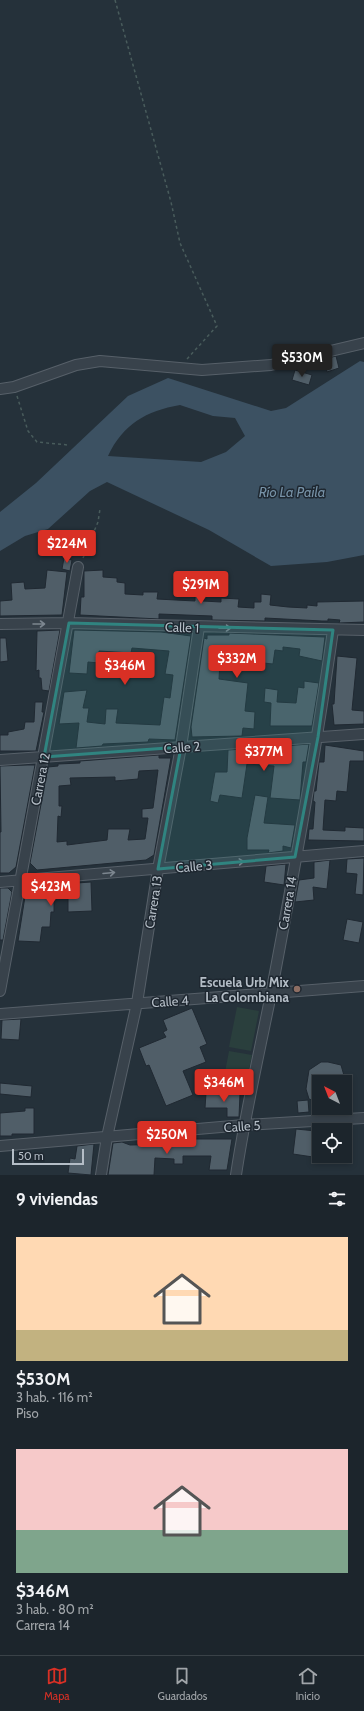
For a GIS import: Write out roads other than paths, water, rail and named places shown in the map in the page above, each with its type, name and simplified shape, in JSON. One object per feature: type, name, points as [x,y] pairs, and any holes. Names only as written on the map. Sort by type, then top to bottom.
[{"type":"street","points":[[0,389],[14,387],[76,365],[100,361],[202,370],[271,365],[364,343]]},
{"type":"street","name":"Carrera 12","points":[[0,991],[69,623],[78,567]]},
{"type":"street","name":"Calle 1","points":[[0,624],[69,623],[364,630]]},
{"type":"street","name":"Carrera 13","points":[[101,1175],[106,1137],[137,1003],[158,869],[182,747],[199,627]]},
{"type":"street","name":"Carrera 14","points":[[236,1175],[244,1125],[271,994],[318,737],[333,630]]},
{"type":"street","name":"Calle 2","points":[[0,760],[364,734]]},
{"type":"street","name":"Calle 3","points":[[0,882],[364,851]]},
{"type":"street","name":"Calle 4","points":[[0,1014],[364,986]]},
{"type":"street","name":"Calle 5","points":[[0,1146],[244,1125],[364,1118]]},
{"type":"water","name":"Río La Paila","points":[[360,361],[364,362],[364,555],[327,562],[271,566],[209,530],[107,482],[90,491],[48,529],[25,536],[0,551],[0,512],[36,483],[128,396],[168,378],[271,411],[286,408]],"holes":[[[180,405],[213,416],[235,418],[245,436],[226,452],[201,462],[108,456],[114,445],[128,427],[146,415]]]},
{"type":"place","name":"Escuela Urb Mix La Colombiana","points":[[297,989]]}]
